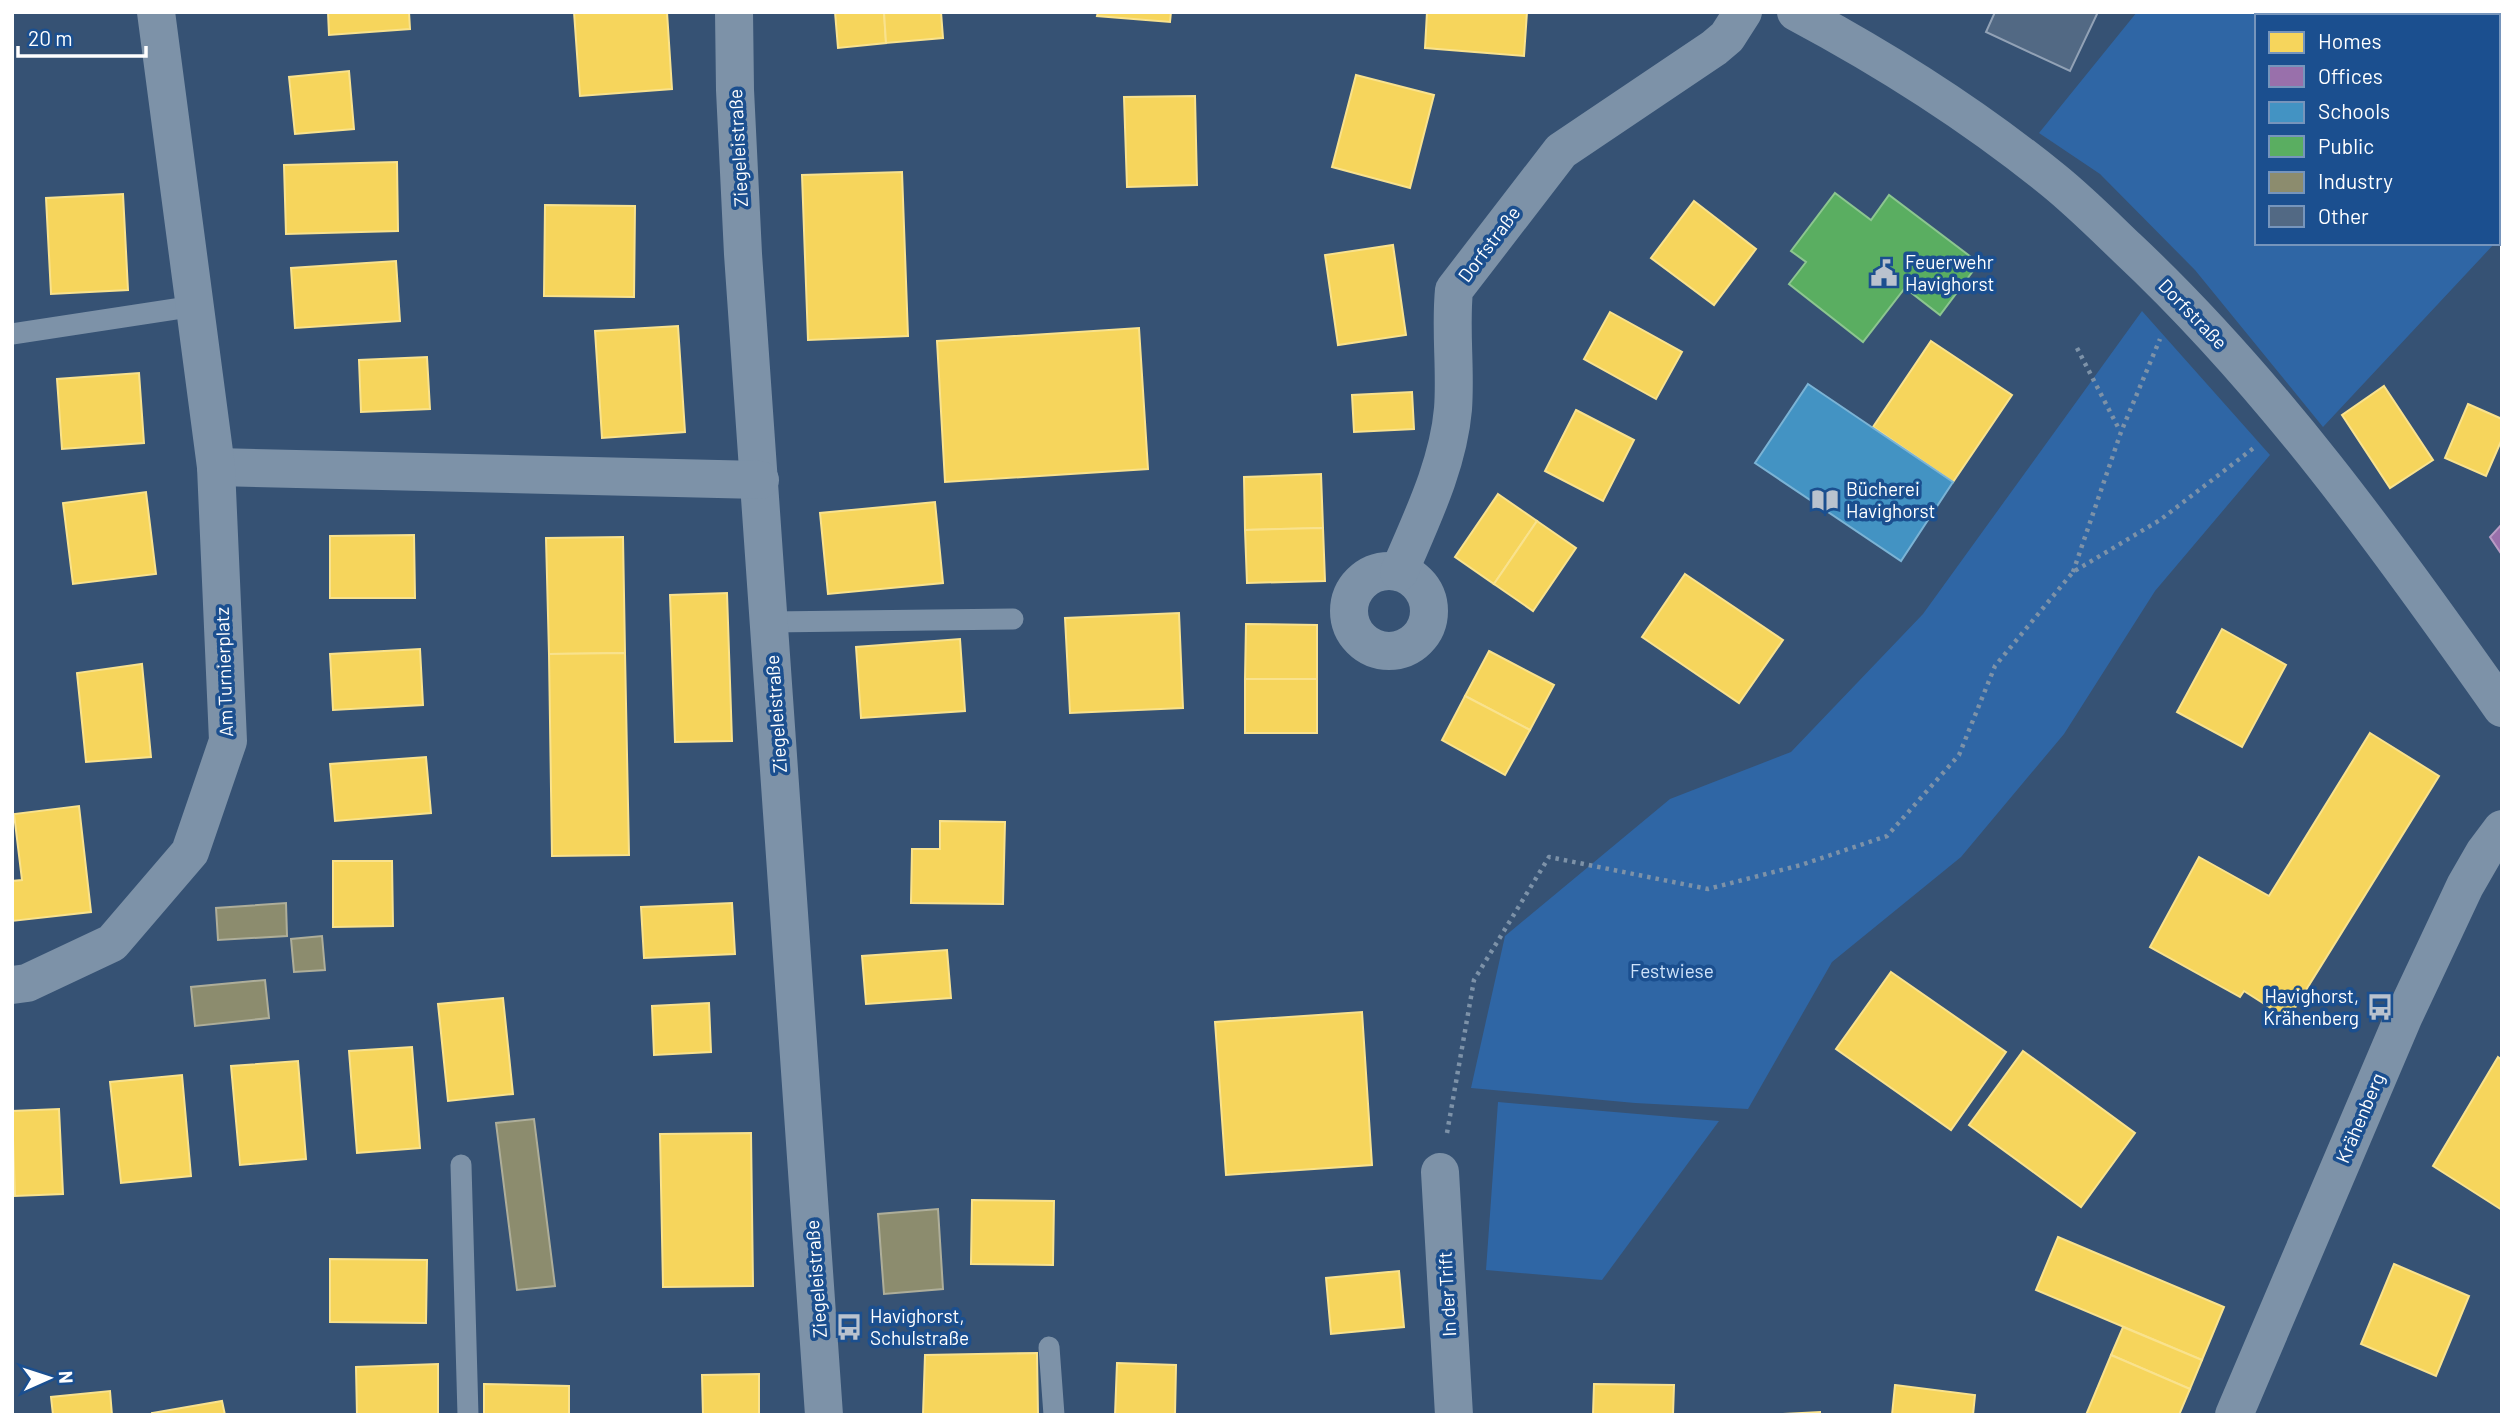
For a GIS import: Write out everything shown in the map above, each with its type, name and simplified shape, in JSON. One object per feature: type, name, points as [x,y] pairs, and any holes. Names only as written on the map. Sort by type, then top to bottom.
[{"type":"street","name":"Am Turnierplatz","points":[[12,985],[27,984],[112,943],[190,852],[228,741],[216,467],[156,12]]},
{"type":"street","name":"Ziegeleistraße","points":[[734,12],[743,254],[824,1415]]},
{"type":"street","name":"Dorfstraße","points":[[1399,572],[1446,449],[1453,409],[1454,290],[1561,151],[1714,48],[1727,37],[1743,12]]},
{"type":"street","name":"Dorfstraße","points":[[1796,12],[1907,77],[2010,147],[2055,181],[2178,296],[2289,421],[2361,514],[2502,708]]},
{"type":"street","points":[[216,467],[760,480]]},
{"type":"street","name":"Krähenberg","points":[[2234,1415],[2403,1018],[2465,886],[2502,829]]},
{"type":"street","name":"In der Trift","points":[[1440,1172],[1454,1415]]},
{"type":"lane","points":[[12,334],[195,306]]},
{"type":"lane","points":[[770,622],[1013,620]]},
{"type":"lane","points":[[461,1165],[468,1415]]},
{"type":"lane","points":[[1049,1347],[1054,1415]]},
{"type":"path","points":[[2073,572],[2121,432],[2178,296]]},
{"type":"path","points":[[2077,348],[2121,432]]},
{"type":"path","points":[[1440,1172],[1474,980],[1549,857],[1708,888],[1801,865],[1887,836],[1959,755],[1995,666],[2073,572],[2160,520],[2289,421]]},
{"type":"green space","points":[[2137,12],[2502,12],[2500,238],[2500,14],[2255,14],[2255,245],[2493,245],[2323,427],[2195,270],[2100,174],[2039,133]]},
{"type":"green space","name":"Festwiese","points":[[2142,311],[2270,455],[2155,591],[2064,734],[1961,857],[1832,962],[1748,1109],[1635,1103],[1471,1088],[1505,936],[1670,799],[1791,752],[1923,614]]},
{"type":"green space","points":[[1498,1102],[1719,1121],[1602,1280],[1486,1270]]},
{"type":"building: Homes","points":[[328,12],[409,12],[410,29],[329,35]]},
{"type":"building: Homes","points":[[574,12],[667,12],[672,89],[580,96]]},
{"type":"building: Homes","points":[[835,12],[884,12],[886,43],[838,48]]},
{"type":"building: Homes","points":[[884,12],[941,12],[943,38],[886,43]]},
{"type":"building: Homes","points":[[1098,12],[1171,12],[1170,22],[1097,16]]},
{"type":"building: Homes","points":[[1427,12],[1527,12],[1524,56],[1425,48]]},
{"type":"building: Homes","points":[[349,71],[354,129],[295,134],[289,77]]},
{"type":"building: Homes","points":[[1356,75],[1434,95],[1410,188],[1332,167]]},
{"type":"building: Homes","points":[[1195,96],[1197,185],[1127,187],[1124,97]]},
{"type":"building: Homes","points":[[397,162],[398,231],[286,234],[284,165]]},
{"type":"building: Homes","points":[[902,172],[908,336],[808,340],[802,175]]},
{"type":"building: Homes","points":[[123,194],[128,290],[51,294],[46,198]]},
{"type":"building: Homes","points":[[1694,201],[1756,249],[1714,305],[1651,258]]},
{"type":"building: Homes","points":[[545,205],[635,206],[634,297],[544,296]]},
{"type":"building: Homes","points":[[1393,245],[1406,335],[1338,345],[1325,255]]},
{"type":"building: Homes","points":[[396,261],[400,321],[295,328],[291,268]]},
{"type":"building: Homes","points":[[1610,312],[1682,352],[1656,399],[1584,359]]},
{"type":"building: Homes","points":[[678,326],[685,432],[602,438],[595,331]]},
{"type":"building: Homes","points":[[1139,328],[1148,469],[945,482],[937,341]]},
{"type":"building: Homes","points":[[1931,341],[2012,395],[1953,482],[1873,427]]},
{"type":"building: Homes","points":[[427,357],[430,409],[361,412],[359,360]]},
{"type":"building: Homes","points":[[139,373],[144,443],[62,449],[57,379]]},
{"type":"building: Homes","points":[[2384,386],[2433,460],[2390,488],[2342,415]]},
{"type":"building: Homes","points":[[1412,392],[1414,429],[1354,432],[1352,395]]},
{"type":"building: Homes","points":[[2468,404],[2502,419],[2502,439],[2486,476],[2445,458]]},
{"type":"building: Homes","points":[[1576,410],[1634,440],[1603,501],[1545,471]]},
{"type":"building: Homes","points":[[1321,474],[1323,528],[1245,530],[1244,477]]},
{"type":"building: Homes","points":[[146,492],[156,574],[73,584],[63,503]]},
{"type":"building: Homes","points":[[1498,494],[1537,521],[1494,584],[1455,557]]},
{"type":"building: Homes","points":[[935,502],[943,583],[828,594],[820,513]]},
{"type":"building: Homes","points":[[1537,521],[1576,548],[1533,611],[1494,584]]},
{"type":"building: Homes","points":[[1323,528],[1325,581],[1247,583],[1245,530]]},
{"type":"building: Homes","points":[[414,535],[415,598],[330,598],[330,536]]},
{"type":"building: Homes","points":[[623,537],[625,653],[549,654],[546,538]]},
{"type":"building: Homes","points":[[1685,574],[1783,640],[1739,703],[1642,637]]},
{"type":"building: Homes","points":[[727,593],[732,741],[675,742],[670,595]]},
{"type":"building: Homes","points":[[1179,613],[1183,708],[1070,713],[1065,618]]},
{"type":"building: Homes","points":[[1246,624],[1317,625],[1317,679],[1245,679]]},
{"type":"building: Homes","points":[[2222,629],[2286,665],[2242,747],[2177,712]]},
{"type":"building: Homes","points":[[960,639],[965,711],[861,718],[856,647]]},
{"type":"building: Homes","points":[[420,649],[423,705],[333,710],[330,654]]},
{"type":"building: Homes","points":[[1489,651],[1554,685],[1530,730],[1465,696]]},
{"type":"building: Homes","points":[[625,653],[629,855],[552,856],[549,654]]},
{"type":"building: Homes","points":[[142,664],[151,757],[86,762],[77,673]]},
{"type":"building: Homes","points":[[1245,679],[1317,679],[1317,733],[1245,733]]},
{"type":"building: Homes","points":[[1465,696],[1530,730],[1505,775],[1442,740]]},
{"type":"building: Homes","points":[[2370,733],[2439,776],[2288,1019],[2244,991],[2240,997],[2150,947],[2199,857],[2269,896]]},
{"type":"building: Homes","points":[[426,757],[431,813],[335,821],[330,764]]},
{"type":"building: Homes","points":[[79,806],[91,912],[12,921],[12,881],[22,880],[14,814]]},
{"type":"building: Homes","points":[[940,821],[1005,822],[1003,904],[911,903],[912,849],[940,849]]},
{"type":"building: Homes","points":[[333,861],[392,861],[393,926],[333,927]]},
{"type":"building: Homes","points":[[732,903],[735,954],[644,958],[641,907]]},
{"type":"building: Homes","points":[[947,950],[951,998],[866,1004],[862,956]]},
{"type":"building: Homes","points":[[1891,972],[2006,1052],[1951,1130],[1836,1049]]},
{"type":"building: Homes","points":[[503,998],[513,1094],[448,1101],[438,1004]]},
{"type":"building: Homes","points":[[709,1003],[711,1052],[654,1055],[652,1006]]},
{"type":"building: Homes","points":[[1362,1012],[1372,1165],[1226,1175],[1215,1022]]},
{"type":"building: Homes","points":[[412,1047],[420,1148],[357,1153],[349,1051]]},
{"type":"building: Homes","points":[[2023,1051],[2135,1133],[2081,1207],[1969,1125]]},
{"type":"building: Homes","points":[[2498,1057],[2502,1060],[2502,1210],[2433,1166]]},
{"type":"building: Homes","points":[[298,1061],[306,1159],[240,1165],[231,1066]]},
{"type":"building: Homes","points":[[182,1075],[191,1176],[121,1183],[110,1082]]},
{"type":"building: Homes","points":[[59,1109],[63,1194],[15,1196],[12,1111]]},
{"type":"building: Homes","points":[[751,1133],[753,1286],[663,1287],[660,1134]]},
{"type":"building: Homes","points":[[972,1200],[1054,1201],[1053,1265],[971,1264]]},
{"type":"building: Homes","points":[[2058,1237],[2224,1307],[2202,1360],[2036,1290]]},
{"type":"building: Homes","points":[[330,1259],[427,1260],[426,1323],[330,1322]]},
{"type":"building: Homes","points":[[2394,1264],[2469,1296],[2436,1376],[2361,1344]]},
{"type":"building: Homes","points":[[1399,1271],[1404,1327],[1331,1334],[1326,1278]]},
{"type":"building: Homes","points":[[2123,1327],[2202,1360],[2190,1389],[2111,1355]]},
{"type":"building: Homes","points":[[1037,1353],[1038,1415],[923,1415],[925,1355]]},
{"type":"building: Homes","points":[[2111,1355],[2190,1389],[2179,1415],[2086,1415]]},
{"type":"building: Homes","points":[[1117,1363],[1176,1365],[1175,1415],[1115,1415]]},
{"type":"building: Homes","points":[[438,1364],[438,1415],[357,1415],[356,1367]]},
{"type":"building: Homes","points":[[759,1374],[759,1415],[703,1415],[702,1375]]},
{"type":"building: Homes","points":[[484,1384],[569,1386],[569,1415],[484,1415]]},
{"type":"building: Homes","points":[[1594,1384],[1674,1385],[1673,1415],[1593,1415]]},
{"type":"building: Homes","points":[[1895,1385],[1975,1395],[1973,1415],[1892,1415]]},
{"type":"building: Homes","points":[[110,1391],[112,1415],[53,1415],[51,1397]]},
{"type":"building: Homes","points":[[222,1401],[225,1415],[152,1415],[152,1413]]},
{"type":"building: Homes","points":[[1820,1412],[1820,1415],[1766,1415]]},
{"type":"building: Offices","points":[[2502,524],[2502,555],[2490,537]]},
{"type":"building: Schools","points":[[1808,384],[1953,482],[1901,561],[1755,463]]},
{"type":"building: Public","name":"Feuerwehr Havighorst","points":[[1835,193],[1871,220],[1889,195],[1979,263],[1940,315],[1905,288],[1863,342],[1789,284],[1806,262],[1791,251]]},
{"type":"building: Industry","points":[[286,903],[287,936],[218,940],[216,908]]},
{"type":"building: Industry","points":[[322,936],[325,970],[294,972],[291,939]]},
{"type":"building: Industry","points":[[265,980],[269,1018],[195,1026],[191,987]]},
{"type":"building: Industry","points":[[534,1119],[555,1286],[517,1290],[496,1123]]},
{"type":"building: Industry","points":[[938,1209],[943,1289],[884,1294],[878,1214]]},
{"type":"building: Other","points":[[1995,12],[2098,12],[2070,71],[1986,32]]},
{"type":"place","name":"Feuerwehr Havighorst","points":[[1884,273]]},
{"type":"place","name":"Bücherei Havighorst","points":[[1825,500]]},
{"type":"place","name":"Havighorst, Krähenberg","points":[[2380,1007]]},
{"type":"place","name":"Havighorst, Schulstraße","points":[[849,1327]]}]
